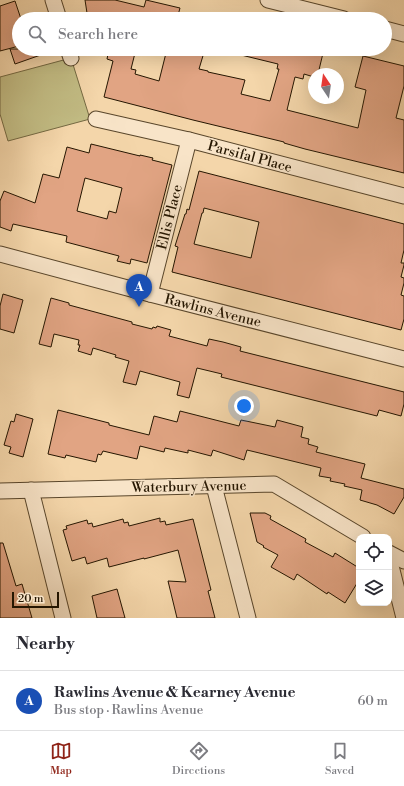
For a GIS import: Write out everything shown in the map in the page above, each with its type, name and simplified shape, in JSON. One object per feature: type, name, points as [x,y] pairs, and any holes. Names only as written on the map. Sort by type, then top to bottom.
[{"type":"street","points":[[53,0],[57,12]]},
{"type":"street","points":[[268,0],[316,12]]},
{"type":"street","points":[[392,31],[404,34]]},
{"type":"street","name":"Parsifal Place","points":[[96,119],[189,140],[404,196]]},
{"type":"street","name":"Ellis Place","points":[[150,294],[189,140]]},
{"type":"street","name":"Rawlins Avenue","points":[[0,254],[404,359]]},
{"type":"street","name":"Waterbury Avenue","points":[[0,491],[274,484],[358,534]]},
{"type":"street","points":[[214,486],[248,618]]},
{"type":"street","points":[[31,490],[64,618]]},
{"type":"street","points":[[392,554],[404,561]]},
{"type":"street","points":[[392,570],[404,618]]},
{"type":"shaded area","points":[[71,58],[90,119],[8,141],[0,114],[0,77]]},
{"type":"building","points":[[85,0],[115,0],[144,7],[146,0],[180,8],[179,12],[87,12]]},
{"type":"building","points":[[15,1],[19,12],[12,12],[12,48],[0,51],[0,6]]},
{"type":"building","points":[[12,56],[38,56],[15,64]]},
{"type":"building","points":[[108,56],[134,56],[131,69],[136,70],[135,74],[159,81],[165,56],[203,56],[199,69],[245,80],[241,94],[270,101],[279,69],[277,69],[278,64],[245,56],[322,56],[319,68],[308,68],[308,75],[304,74],[303,79],[295,77],[287,110],[358,128],[366,90],[355,87],[363,56],[404,66],[404,86],[396,118],[404,120],[404,173],[104,97],[113,61],[107,59]]},
{"type":"building","points":[[91,144],[153,158],[152,160],[172,165],[147,263],[131,259],[130,264],[117,261],[119,256],[66,242],[67,236],[13,224],[11,231],[0,227],[0,201],[4,191],[35,203],[43,174],[59,178],[67,147],[89,153]],"holes":[[[85,178],[122,188],[116,213],[109,211],[107,219],[77,211]]]},
{"type":"building","points":[[199,171],[404,224],[404,250],[401,263],[404,263],[404,265],[401,277],[404,278],[404,283],[401,295],[404,296],[404,319],[401,330],[172,272],[178,247],[175,246],[185,214],[187,209],[189,210]],"holes":[[[204,208],[259,222],[251,258],[194,244]]]},
{"type":"building","points":[[3,294],[23,300],[14,333],[0,329],[0,306]]},
{"type":"building","points":[[51,298],[69,303],[69,305],[132,322],[132,324],[152,329],[153,327],[156,328],[157,326],[171,330],[169,336],[207,346],[209,339],[223,342],[241,347],[240,351],[404,392],[404,404],[401,416],[379,410],[377,416],[221,377],[222,374],[197,368],[189,398],[177,395],[180,382],[140,371],[136,385],[123,382],[129,361],[115,357],[116,355],[93,348],[91,355],[78,351],[80,345],[78,345],[79,340],[54,334],[51,347],[39,344]]},
{"type":"building","points":[[58,410],[149,435],[154,416],[177,422],[180,411],[239,426],[241,420],[275,427],[277,420],[303,427],[301,437],[309,439],[308,444],[318,447],[316,452],[365,464],[361,478],[404,489],[404,497],[394,514],[377,505],[360,500],[362,490],[330,481],[331,478],[319,476],[321,468],[247,450],[244,460],[213,450],[211,456],[188,450],[188,453],[165,448],[164,452],[140,446],[137,459],[103,451],[101,455],[98,454],[96,462],[66,455],[65,458],[48,454]]},
{"type":"building","points":[[16,414],[33,419],[23,457],[9,453],[11,447],[4,445],[11,421],[14,422]]},
{"type":"building","points":[[250,513],[265,513],[271,516],[270,519],[306,539],[305,542],[333,557],[335,553],[356,566],[356,585],[345,603],[328,592],[327,594],[297,574],[294,580],[271,567],[278,555],[257,542]]},
{"type":"building","points":[[160,518],[160,522],[165,521],[166,525],[193,519],[211,590],[208,591],[215,618],[177,618],[168,581],[186,582],[178,550],[109,567],[107,558],[87,564],[85,557],[72,561],[63,530],[67,529],[66,526],[87,520],[88,524],[92,523],[93,527],[123,519],[124,523],[128,522],[129,526]]},
{"type":"building","points":[[0,543],[3,543],[16,586],[22,584],[32,618],[0,618]]},
{"type":"building","points":[[117,589],[125,618],[97,618],[92,596]]},
{"type":"place","name":"Rawlins Avenue & Kearney Avenue","points":[[139,307]]}]
